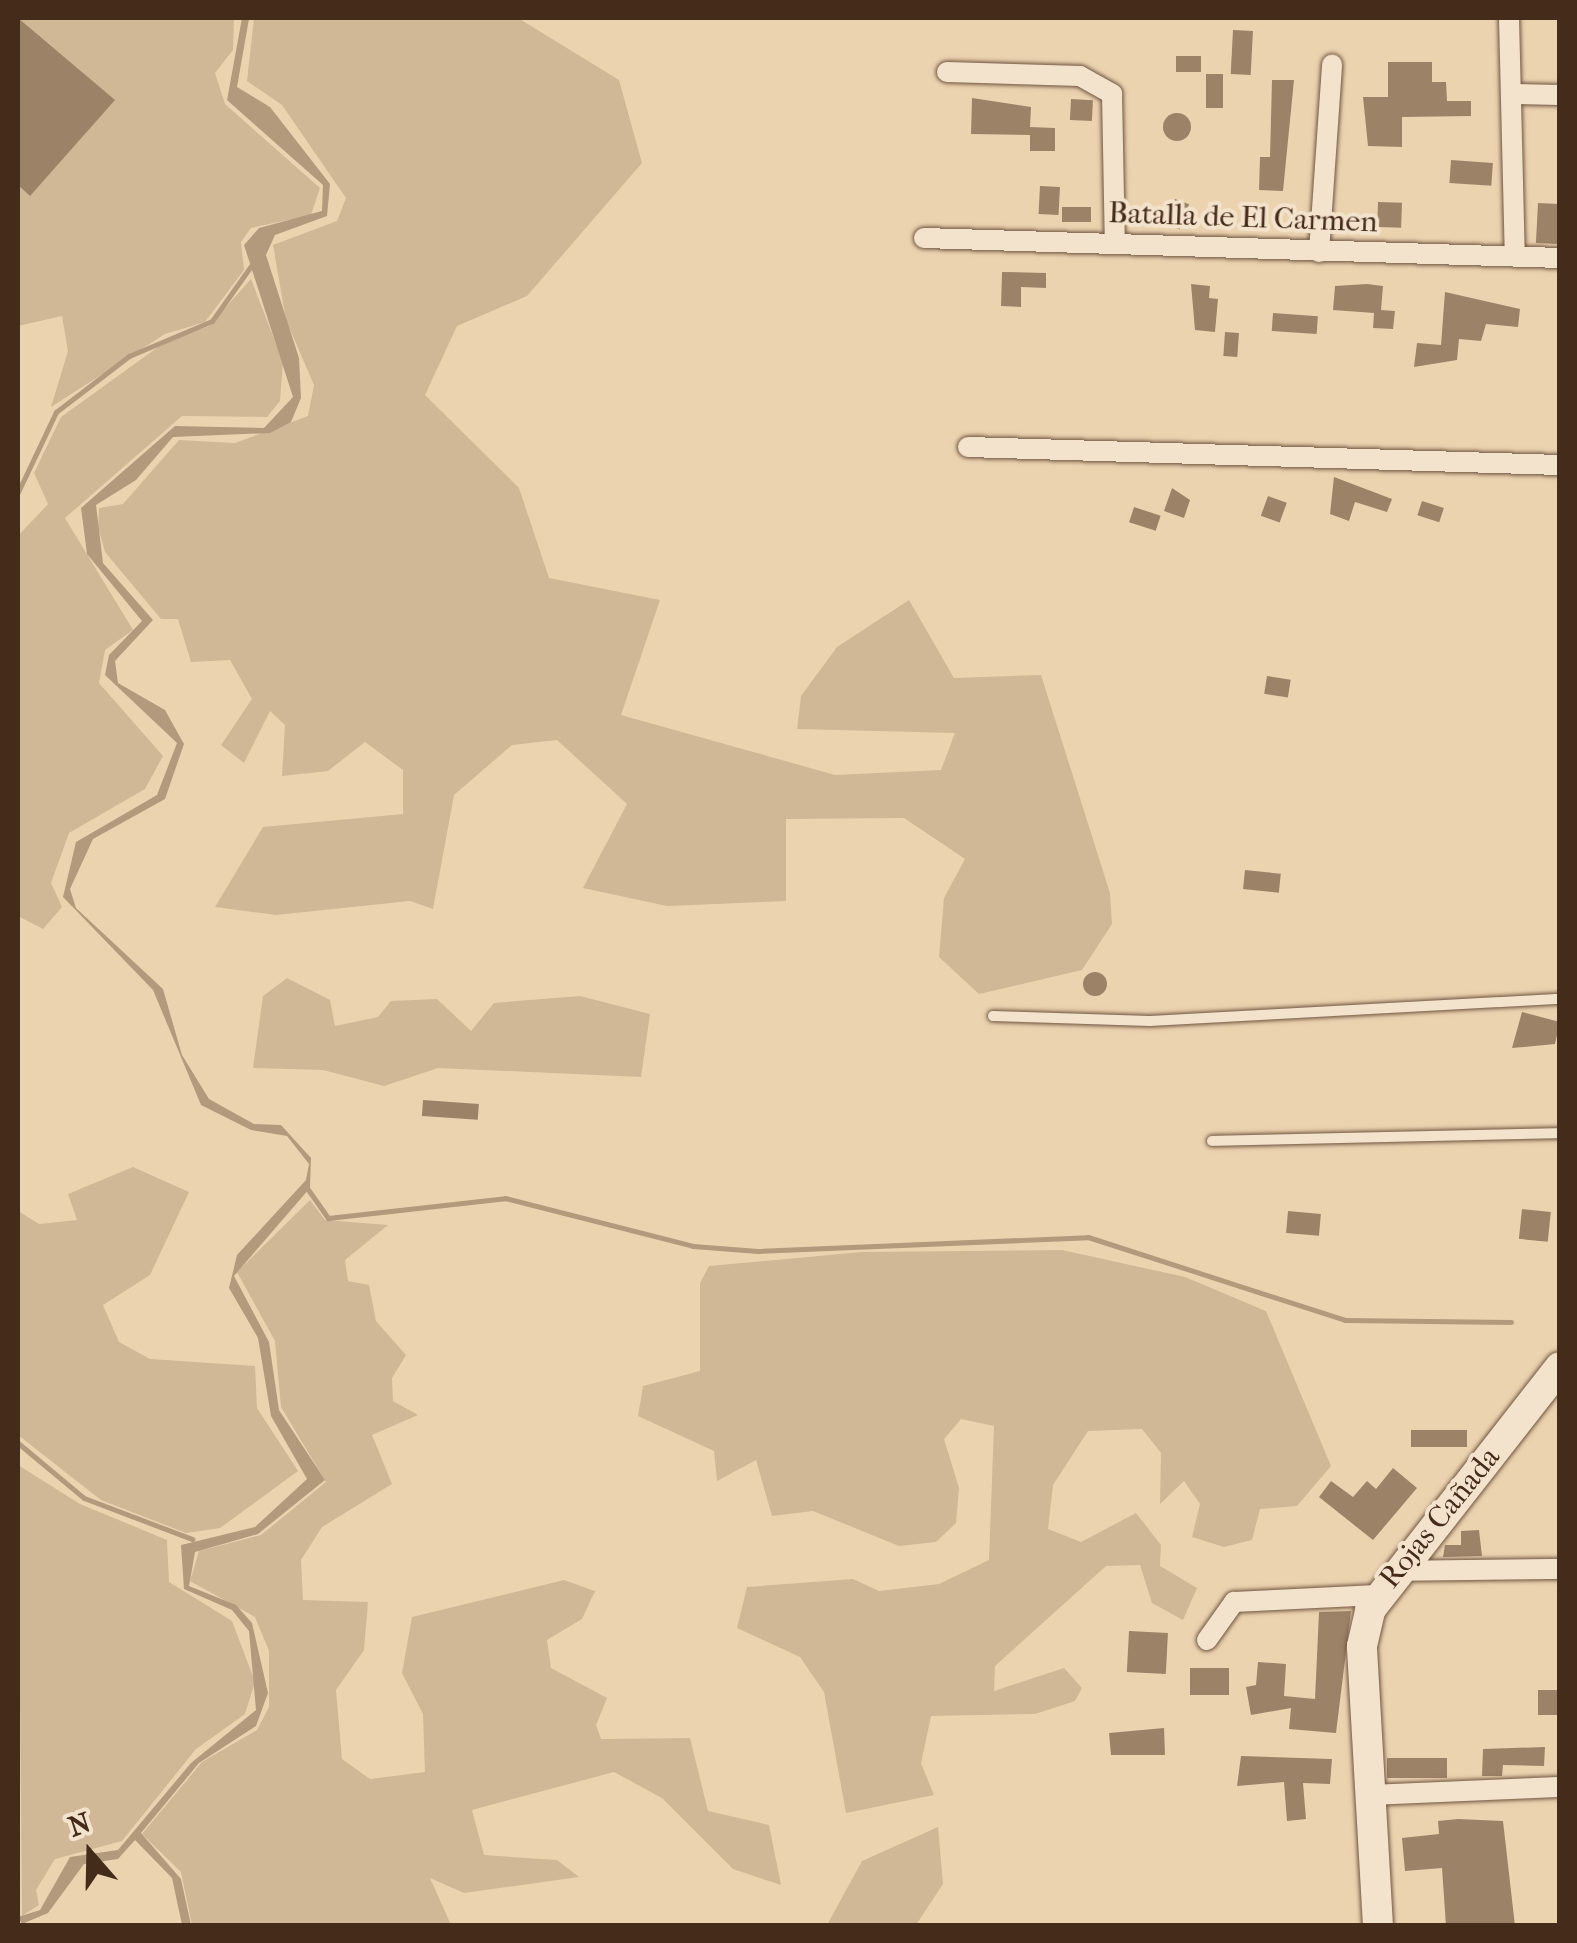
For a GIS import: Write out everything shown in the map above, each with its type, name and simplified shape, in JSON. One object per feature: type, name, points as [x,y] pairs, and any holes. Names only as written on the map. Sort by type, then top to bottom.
[{"type":"main road","name":"Rojas Cañada","points":[[1378,1926],[1362,1646],[1377,1595],[1560,1368]]},
{"type":"street","points":[[1509,18],[1515,94],[1515,256]]},
{"type":"street","points":[[1319,252],[1332,64]]},
{"type":"street","points":[[947,72],[1080,76],[1112,94],[1115,244]]},
{"type":"street","points":[[1515,94],[1560,96]]},
{"type":"street","name":"Batalla de El Carmen","points":[[924,238],[1560,258]]},
{"type":"street","points":[[968,447],[1560,466]]},
{"type":"street","points":[[1396,1571],[1560,1568]]},
{"type":"street","points":[[1207,1640],[1234,1602],[1377,1595]]},
{"type":"street","points":[[1368,1795],[1560,1786]]},
{"type":"lane","points":[[992,1016],[1150,1020],[1560,1000]]},
{"type":"lane","points":[[1212,1141],[1560,1133]]},
{"type":"shaded area","points":[[18,18],[234,18],[233,50],[215,73],[225,104],[320,188],[311,215],[251,228],[241,242],[244,270],[205,322],[165,334],[51,407],[68,351],[62,316],[18,326]]},
{"type":"shaded area","points":[[242,18],[249,19],[237,87],[270,107],[330,184],[327,216],[275,235],[266,255],[299,358],[301,398],[291,422],[270,433],[173,437],[136,480],[96,505],[103,563],[153,620],[115,661],[118,683],[165,710],[184,744],[165,799],[93,839],[70,889],[76,908],[163,989],[182,1055],[209,1099],[254,1124],[281,1125],[311,1158],[310,1188],[234,1276],[269,1342],[279,1410],[325,1480],[258,1534],[195,1552],[189,1586],[236,1605],[252,1623],[268,1693],[256,1726],[199,1763],[141,1833],[181,1879],[191,1925],[182,1925],[172,1878],[135,1840],[118,1859],[84,1864],[48,1913],[22,1924],[18,1917],[40,1910],[70,1857],[118,1850],[191,1763],[256,1710],[249,1631],[232,1610],[184,1589],[181,1545],[255,1527],[307,1479],[271,1416],[258,1338],[229,1288],[237,1255],[306,1180],[309,1164],[287,1136],[251,1130],[201,1105],[153,990],[63,897],[76,842],[157,795],[177,743],[105,675],[109,655],[142,621],[87,554],[81,508],[175,426],[264,428],[293,397],[244,245],[259,228],[322,211],[323,185],[227,100]]},
{"type":"shaded area","points":[[254,18],[518,18],[619,80],[642,163],[527,296],[457,326],[425,395],[519,488],[549,578],[660,600],[621,715],[835,775],[941,770],[955,733],[797,729],[801,696],[837,647],[909,600],[954,678],[1041,675],[1110,893],[1112,924],[1082,970],[979,994],[939,957],[944,898],[965,859],[904,818],[786,819],[786,901],[667,906],[583,888],[627,804],[557,740],[512,745],[454,795],[433,909],[410,901],[276,915],[215,907],[263,827],[403,814],[403,770],[365,742],[328,771],[282,776],[285,725],[270,711],[244,763],[221,745],[252,699],[230,660],[191,662],[178,619],[161,619],[105,552],[98,527],[99,508],[123,504],[179,440],[235,443],[308,416],[314,385],[286,320],[273,245],[337,221],[346,198],[282,105],[247,81]]},
{"type":"shaded area","points":[[251,279],[283,362],[280,401],[267,417],[182,416],[65,518],[133,630],[105,650],[99,683],[163,756],[145,789],[69,833],[51,883],[62,907],[43,929],[18,916],[18,536],[48,504],[34,473],[61,417],[165,342],[209,326]]},
{"type":"shaded area","points":[[287,978],[330,1000],[335,1026],[378,1017],[391,1001],[437,999],[471,1031],[494,1003],[580,996],[650,1014],[641,1077],[438,1068],[384,1086],[323,1070],[253,1068],[263,996]]},
{"type":"shaded area","points":[[133,1167],[189,1192],[150,1275],[103,1305],[119,1342],[150,1359],[255,1366],[257,1408],[298,1471],[220,1528],[186,1533],[101,1500],[18,1435],[18,1211],[39,1224],[77,1220],[68,1194]]},
{"type":"shaded area","points":[[310,1200],[325,1220],[388,1225],[345,1260],[348,1281],[369,1285],[376,1321],[406,1355],[392,1378],[393,1401],[418,1415],[372,1435],[392,1484],[322,1527],[301,1560],[303,1600],[368,1602],[364,1650],[336,1690],[342,1759],[370,1779],[425,1772],[423,1714],[402,1673],[412,1617],[564,1580],[595,1591],[582,1619],[547,1640],[551,1668],[607,1698],[596,1725],[601,1739],[690,1738],[708,1811],[769,1825],[781,1885],[733,1869],[662,1798],[614,1772],[472,1810],[484,1855],[557,1860],[579,1877],[464,1893],[430,1878],[451,1925],[192,1925],[181,1872],[142,1834],[202,1762],[257,1730],[269,1707],[269,1651],[255,1617],[190,1581],[199,1551],[261,1535],[326,1482],[281,1407],[275,1341],[237,1272]]},
{"type":"shaded area","points":[[1062,1250],[1185,1277],[1266,1311],[1331,1466],[1297,1506],[1260,1509],[1252,1540],[1224,1547],[1192,1537],[1200,1504],[1184,1481],[1160,1504],[1161,1453],[1142,1429],[1088,1431],[1053,1485],[1048,1529],[1081,1542],[1136,1513],[1161,1545],[1160,1566],[1197,1588],[1183,1620],[1152,1603],[1140,1565],[1106,1566],[995,1666],[994,1691],[1064,1668],[1082,1688],[1075,1701],[1035,1714],[931,1716],[921,1763],[934,1795],[846,1813],[824,1692],[800,1657],[737,1628],[747,1587],[853,1579],[879,1591],[939,1584],[989,1560],[994,1426],[961,1419],[944,1439],[959,1488],[956,1523],[936,1542],[899,1546],[813,1511],[772,1516],[756,1460],[717,1481],[714,1451],[638,1416],[643,1386],[700,1371],[700,1283],[709,1266],[862,1252]]},
{"type":"shaded area","points":[[18,1465],[80,1504],[167,1540],[169,1582],[232,1621],[255,1682],[245,1714],[196,1749],[122,1841],[55,1859],[36,1890],[39,1905],[22,1916]]},
{"type":"shaded area","points":[[938,1827],[943,1884],[916,1925],[827,1925],[862,1861]]},
{"type":"building","points":[[18,18],[115,100],[30,196],[18,185]]},
{"type":"building","points":[[1233,30],[1253,31],[1251,75],[1231,74]]},
{"type":"building","points":[[1176,56],[1201,56],[1201,72],[1176,72]]},
{"type":"building","points":[[1388,62],[1432,62],[1432,82],[1446,82],[1447,101],[1471,101],[1471,116],[1402,117],[1402,147],[1368,146],[1363,97],[1388,97]]},
{"type":"building","points":[[1206,74],[1223,74],[1223,108],[1206,108]]},
{"type":"building","points":[[1272,80],[1294,80],[1283,191],[1259,190],[1260,157],[1270,157]]},
{"type":"building","points":[[972,98],[1031,107],[1030,127],[1055,128],[1055,151],[1030,151],[1030,135],[971,134]]},
{"type":"building","points":[[1071,99],[1093,100],[1092,121],[1070,120]]},
{"type":"building","points":[[1177,113],[1187,117],[1191,127],[1187,137],[1177,141],[1167,137],[1163,127],[1167,117]]},
{"type":"building","points":[[1451,160],[1493,163],[1491,186],[1449,183]]},
{"type":"building","points":[[1040,186],[1060,187],[1059,215],[1039,214]]},
{"type":"building","points":[[1175,199],[1189,204],[1180,230],[1166,224]]},
{"type":"building","points":[[1378,202],[1402,203],[1401,228],[1377,227]]},
{"type":"building","points":[[1538,203],[1559,204],[1557,244],[1536,243]]},
{"type":"building","points":[[1062,207],[1091,207],[1091,222],[1062,222]]},
{"type":"building","points":[[1002,272],[1046,273],[1046,288],[1021,287],[1021,307],[1001,306]]},
{"type":"building","points":[[1191,284],[1210,286],[1209,298],[1218,299],[1215,332],[1195,330]]},
{"type":"building","points":[[1335,286],[1383,286],[1381,310],[1395,311],[1393,329],[1373,328],[1374,313],[1333,310]]},
{"type":"building","points":[[1445,292],[1520,309],[1518,327],[1486,324],[1481,341],[1459,339],[1457,360],[1414,367],[1417,343],[1441,345]]},
{"type":"building","points":[[1273,313],[1318,316],[1317,334],[1272,331]]},
{"type":"building","points":[[1225,332],[1239,333],[1237,357],[1223,356]]},
{"type":"building","points":[[1334,477],[1392,499],[1387,512],[1355,502],[1349,521],[1330,514]]},
{"type":"building","points":[[1172,488],[1190,500],[1184,518],[1164,511]]},
{"type":"building","points":[[1268,496],[1287,503],[1280,523],[1261,516]]},
{"type":"building","points":[[1422,501],[1444,508],[1439,522],[1417,515]]},
{"type":"building","points":[[1134,507],[1161,516],[1156,531],[1129,522]]},
{"type":"building","points":[[1267,676],[1291,680],[1288,698],[1264,694]]},
{"type":"building","points":[[1245,870],[1281,874],[1279,893],[1243,889]]},
{"type":"building","points":[[1095,972],[1104,975],[1104,993],[1095,996],[1086,993],[1083,984],[1086,975]]},
{"type":"building","points":[[1522,1012],[1560,1022],[1555,1044],[1512,1048]]},
{"type":"building","points":[[423,1100],[479,1104],[478,1120],[422,1116]]},
{"type":"building","points":[[1522,1209],[1551,1212],[1548,1242],[1519,1239]]},
{"type":"building","points":[[1288,1211],[1321,1214],[1319,1236],[1286,1233]]},
{"type":"building","points":[[1411,1430],[1467,1430],[1467,1447],[1411,1447]]},
{"type":"building","points":[[1393,1468],[1417,1488],[1373,1540],[1319,1497],[1331,1481],[1353,1497],[1367,1481],[1376,1489]]},
{"type":"building","points":[[1479,1530],[1482,1556],[1443,1557],[1445,1545],[1461,1545],[1461,1531]]},
{"type":"building","points":[[1351,1611],[1336,1733],[1289,1729],[1291,1708],[1251,1715],[1246,1687],[1256,1685],[1258,1662],[1286,1664],[1284,1696],[1315,1699],[1319,1612]]},
{"type":"building","points":[[1129,1631],[1168,1633],[1166,1674],[1127,1672]]},
{"type":"building","points":[[1190,1668],[1229,1668],[1229,1695],[1190,1695]]},
{"type":"building","points":[[1538,1690],[1560,1690],[1560,1715],[1538,1715]]},
{"type":"building","points":[[1164,1728],[1165,1755],[1111,1755],[1109,1733]]},
{"type":"building","points":[[1545,1747],[1544,1766],[1503,1765],[1502,1776],[1482,1776],[1483,1749]]},
{"type":"building","points":[[1241,1756],[1332,1759],[1330,1784],[1303,1783],[1306,1819],[1287,1821],[1284,1782],[1237,1786]]},
{"type":"building","points":[[1387,1758],[1447,1758],[1447,1778],[1387,1778]]},
{"type":"building","points":[[1438,1821],[1503,1821],[1515,1926],[1446,1926],[1442,1868],[1405,1871],[1402,1838],[1439,1834]]},
{"type":"waterway","points":[[18,492],[56,412],[129,356],[212,321],[253,263]]},
{"type":"waterway","points":[[307,1188],[328,1218],[505,1198],[693,1246],[758,1251],[1088,1237],[1345,1320],[1511,1322]]},
{"type":"waterway","points":[[18,1443],[84,1498],[192,1539]]}]
